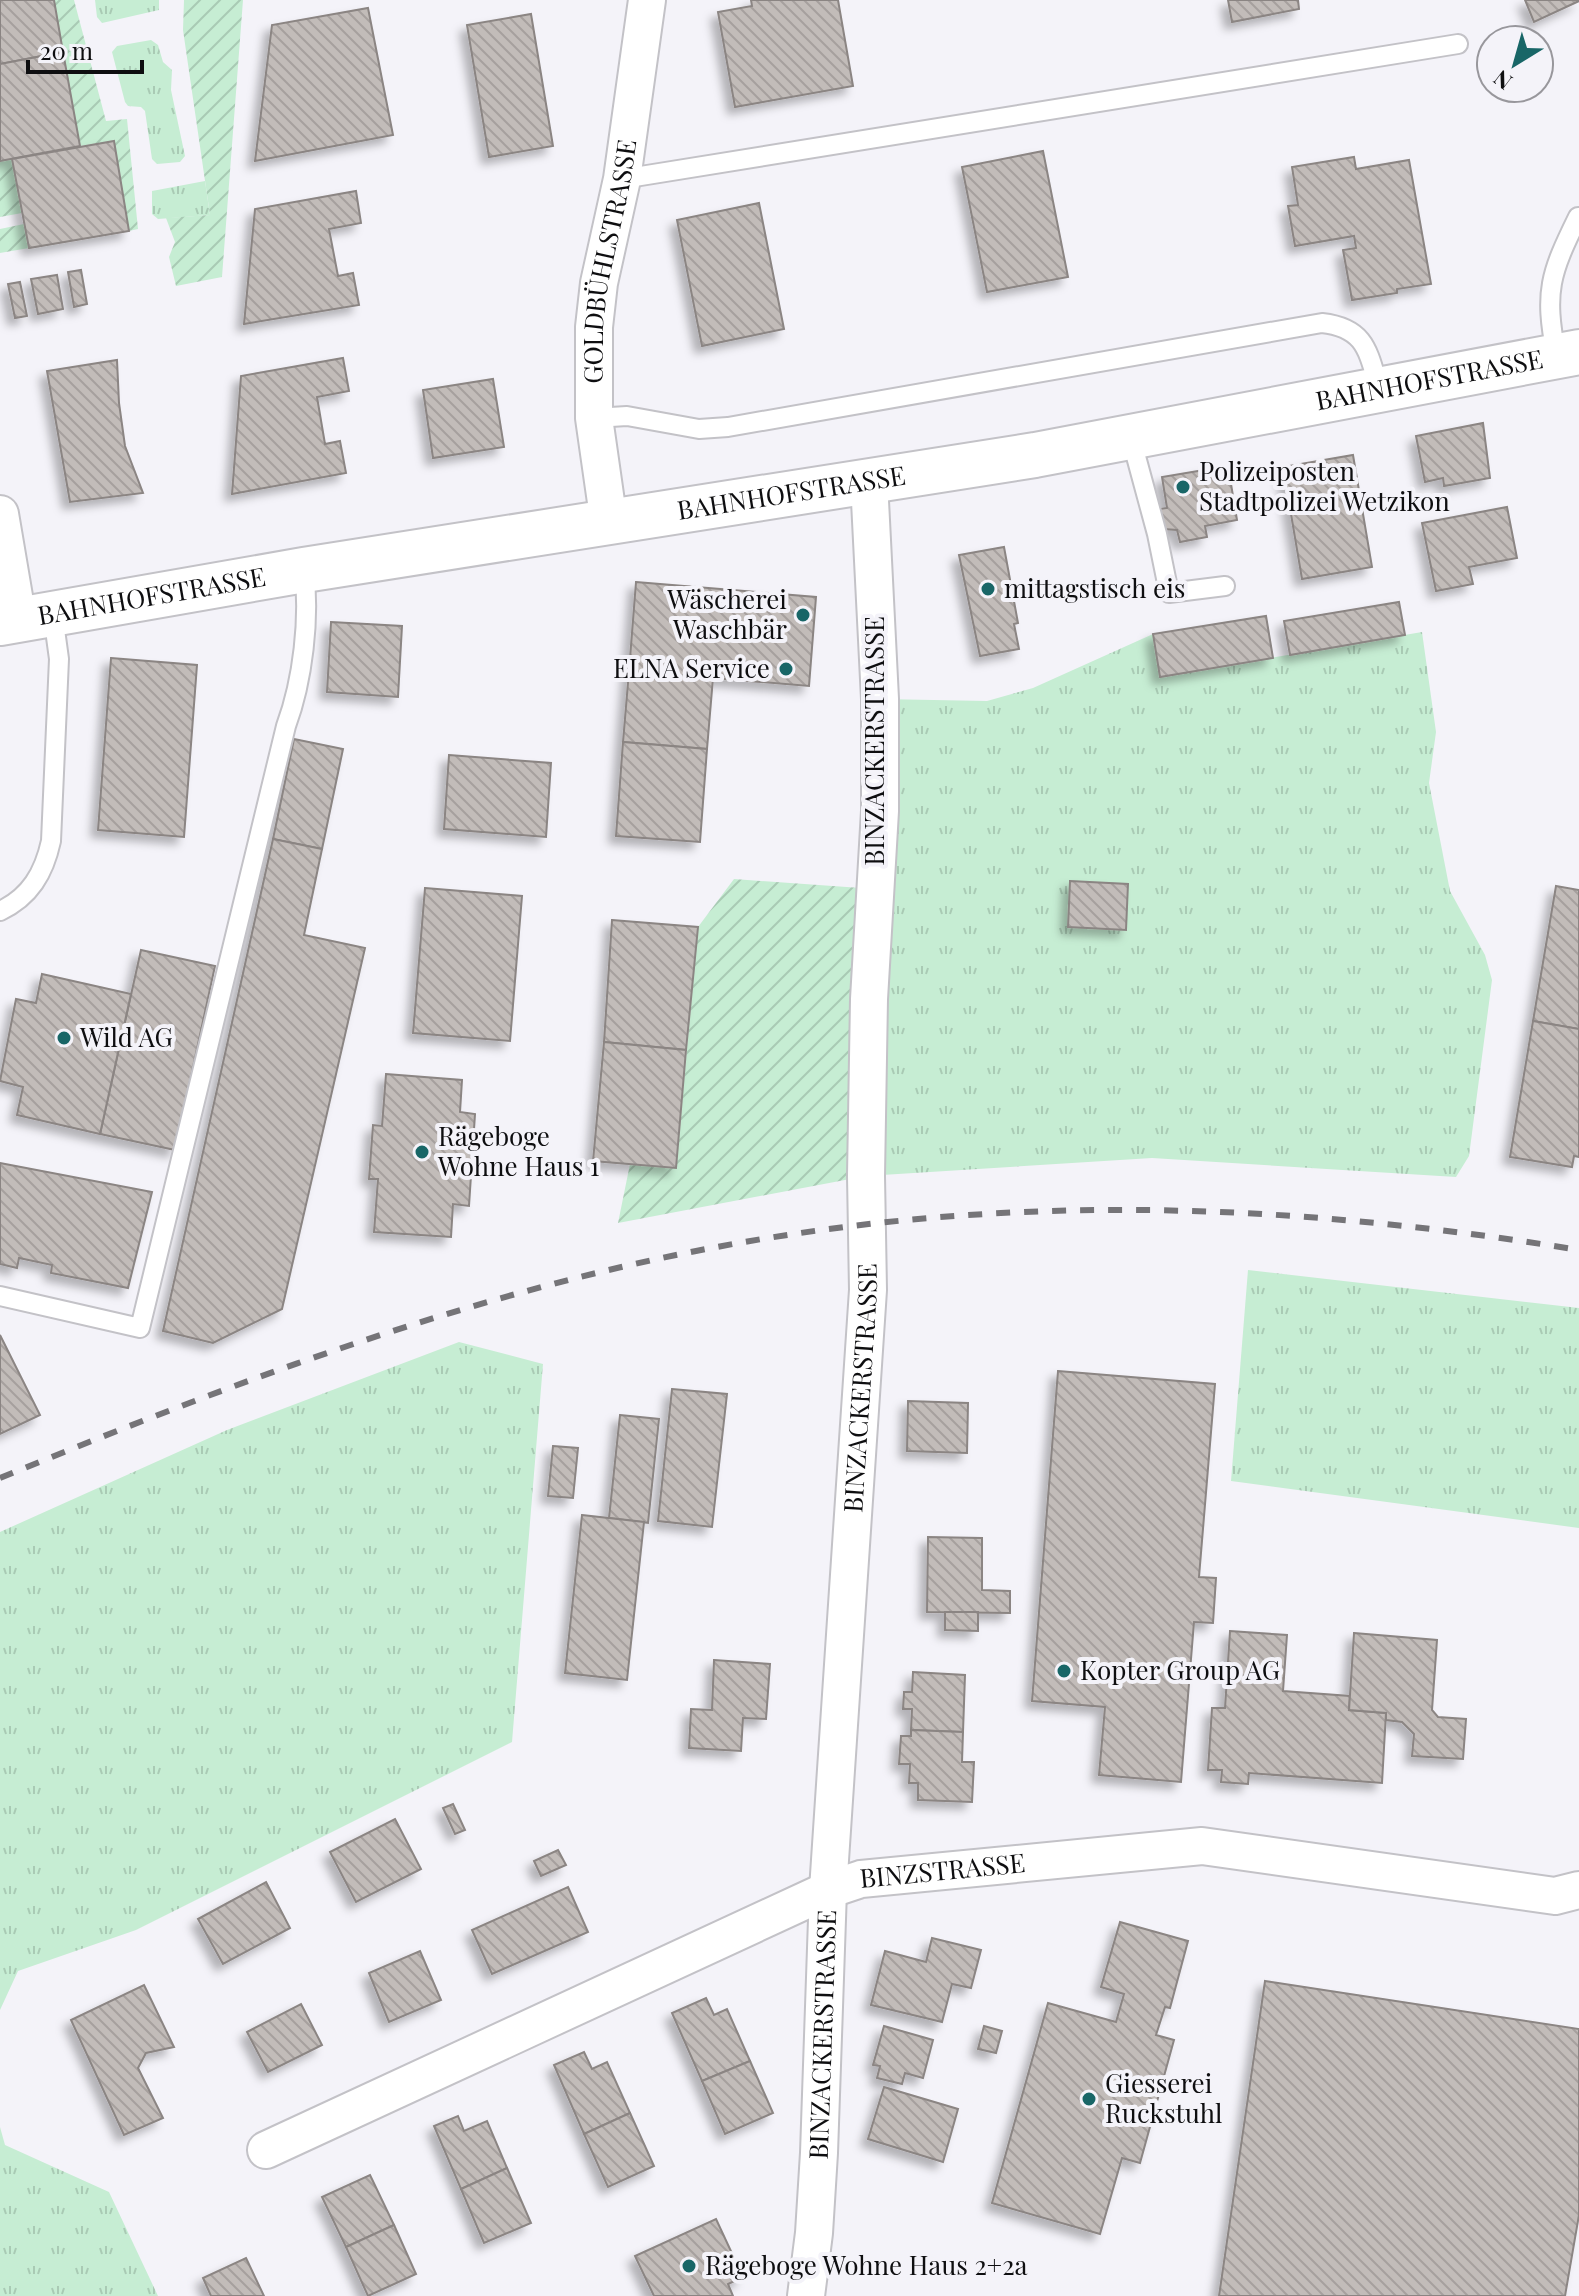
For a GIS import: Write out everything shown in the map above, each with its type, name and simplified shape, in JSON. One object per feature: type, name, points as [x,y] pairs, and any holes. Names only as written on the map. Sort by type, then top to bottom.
[{"type":"main road","name":"BAHNHOFSTRASSE","points":[[24,619],[304,570],[1131,437],[1567,353]]},
{"type":"street","name":"GOLDBÜHLSTRASSE","points":[[609,523],[594,418],[592,365],[595,312],[622,179],[647,0]]},
{"type":"street","name":"BINZACKERSTRASSE","points":[[806,2296],[819,2153],[828,1890],[868,1290],[869,999],[880,811],[869,481]]},
{"type":"street","points":[[0,514],[24,619]]},
{"type":"street","name":"BINZSTRASSE","points":[[266,2150],[828,1890],[861,1879],[1202,1846],[1555,1896],[1579,1890]]},
{"type":"lane","points":[[622,179],[1458,44]]},
{"type":"lane","points":[[1567,353],[1549,315],[1549,297],[1552,276],[1578,217]]},
{"type":"lane","points":[[594,418],[627,416],[699,429],[728,427],[1322,323],[1350,329],[1360,337],[1380,391]]},
{"type":"lane","points":[[1131,437],[1169,593],[1225,586]]},
{"type":"lane","points":[[0,1296],[140,1328],[286,726],[296,700],[307,599],[304,570]]},
{"type":"lane","points":[[0,911],[26,895],[47,860],[51,841],[59,659],[24,619]]},
{"type":"green space","points":[[54,0],[74,0],[106,121],[127,119],[138,229],[129,231],[114,141],[80,146]]},
{"type":"green space","points":[[95,0],[159,0],[159,10],[102,23],[97,17]]},
{"type":"green space","points":[[184,0],[243,0],[222,277],[176,286],[169,257],[175,242],[166,218],[210,215],[183,30]]},
{"type":"green space","points":[[151,40],[158,45],[163,62],[172,70],[171,90],[185,156],[180,162],[157,164],[152,159],[145,111],[141,107],[128,106],[125,102],[112,52],[117,46]]},
{"type":"green space","points":[[12,159],[22,213],[0,217],[0,161]]},
{"type":"green space","points":[[205,181],[210,215],[158,219],[152,214],[152,191]]},
{"type":"green space","points":[[24,224],[29,248],[0,253],[0,229]]},
{"type":"green space","points":[[1422,632],[1436,732],[1429,783],[1450,891],[1485,955],[1492,980],[1469,1156],[1456,1177],[1152,1158],[866,1176],[880,699],[987,701],[1033,688],[1153,634],[1160,677]]},
{"type":"green space","points":[[734,879],[875,889],[866,1176],[618,1223],[630,1164],[676,1168],[698,927]]},
{"type":"green space","points":[[1248,1270],[1579,1308],[1579,1528],[1231,1481]]},
{"type":"green space","points":[[459,1342],[543,1364],[512,1742],[136,1930],[18,1971],[0,2010],[0,1532],[227,1430]]},
{"type":"green space","points":[[0,2127],[5,2145],[109,2192],[158,2296],[0,2296]]},
{"type":"building","points":[[0,0],[54,0],[63,52],[0,64]]},
{"type":"building","points":[[751,0],[838,0],[853,86],[735,107],[718,12],[752,6]]},
{"type":"building","points":[[1228,0],[1298,0],[1299,9],[1232,22]]},
{"type":"building","points":[[1525,0],[1579,0],[1579,1],[1534,22]]},
{"type":"building","points":[[368,8],[393,135],[255,161],[272,25]]},
{"type":"building","points":[[531,14],[553,146],[489,157],[467,25]]},
{"type":"building","points":[[63,52],[80,146],[0,161],[0,64]]},
{"type":"building","points":[[114,141],[129,231],[29,248],[12,159]]},
{"type":"building","points":[[1043,151],[1068,277],[987,292],[962,167]]},
{"type":"building","points":[[1354,157],[1356,169],[1409,160],[1431,284],[1352,300],[1343,250],[1356,248],[1354,236],[1295,246],[1288,206],[1298,205],[1292,167]]},
{"type":"building","points":[[356,191],[361,223],[329,229],[338,276],[353,273],[359,305],[244,324],[255,209]]},
{"type":"building","points":[[759,203],[784,329],[702,346],[677,220]]},
{"type":"building","points":[[81,270],[87,304],[74,307],[68,272]]},
{"type":"building","points":[[57,275],[63,309],[38,314],[31,279]]},
{"type":"building","points":[[20,282],[27,316],[15,318],[8,284]]},
{"type":"building","points":[[343,358],[349,391],[317,397],[325,444],[340,441],[346,473],[232,494],[241,376]]},
{"type":"building","points":[[117,360],[125,446],[143,493],[70,502],[47,371]]},
{"type":"building","points":[[493,379],[504,447],[433,458],[423,390]]},
{"type":"building","points":[[1483,423],[1490,478],[1444,486],[1443,478],[1425,482],[1416,436]]},
{"type":"building","points":[[1353,455],[1372,567],[1302,579],[1283,467]]},
{"type":"building","points":[[1228,466],[1237,520],[1205,526],[1207,537],[1180,542],[1177,530],[1163,529],[1159,509],[1167,508],[1162,477]]},
{"type":"building","points":[[1507,507],[1517,558],[1469,567],[1473,584],[1436,591],[1422,523]]},
{"type":"building","name":"mittagstisch eis","points":[[1004,547],[1018,623],[1014,624],[1019,649],[980,656],[959,555]]},
{"type":"building","points":[[636,582],[816,597],[809,686],[629,671]]},
{"type":"building","points":[[1399,602],[1405,635],[1290,655],[1284,621]]},
{"type":"building","points":[[1266,616],[1273,658],[1160,677],[1153,634]]},
{"type":"building","points":[[331,622],[402,626],[398,697],[327,692]]},
{"type":"building","points":[[111,658],[197,665],[184,837],[98,830]]},
{"type":"building","points":[[629,671],[713,678],[707,749],[623,742]]},
{"type":"building","points":[[294,739],[343,749],[322,849],[273,839]]},
{"type":"building","points":[[623,742],[707,749],[700,842],[616,836]]},
{"type":"building","points":[[449,755],[551,763],[546,837],[444,829]]},
{"type":"building","points":[[273,839],[322,849],[304,935],[365,948],[282,1309],[213,1343],[163,1331]]},
{"type":"building","points":[[1070,881],[1128,884],[1126,930],[1068,927]]},
{"type":"building","points":[[1556,886],[1579,890],[1579,1029],[1533,1021]]},
{"type":"building","points":[[425,888],[522,896],[510,1041],[413,1033]]},
{"type":"building","points":[[612,920],[698,927],[686,1050],[604,1042]]},
{"type":"building","points":[[141,950],[215,966],[175,1150],[100,1134]]},
{"type":"building","name":"Wild AG","points":[[42,974],[131,994],[100,1134],[17,1115],[23,1087],[0,1081],[16,999],[36,1003]]},
{"type":"building","points":[[1533,1021],[1579,1029],[1579,1157],[1574,1156],[1572,1167],[1510,1157]]},
{"type":"building","points":[[604,1042],[686,1050],[676,1168],[593,1161]]},
{"type":"building","name":"Rägeboge Wohne Haus 1","points":[[386,1074],[462,1080],[460,1112],[475,1114],[469,1206],[453,1204],[451,1237],[374,1232],[378,1179],[369,1179],[373,1125],[382,1126]]},
{"type":"building","points":[[0,1163],[152,1192],[128,1288],[51,1273],[52,1265],[19,1258],[17,1268],[0,1264]]},
{"type":"building","points":[[0,1335],[40,1415],[0,1434]]},
{"type":"building","points":[[1058,1371],[1215,1384],[1199,1577],[1216,1578],[1213,1623],[1194,1622],[1181,1782],[1099,1775],[1105,1707],[1032,1701]]},
{"type":"building","points":[[672,1389],[727,1394],[712,1527],[658,1521]]},
{"type":"building","points":[[908,1401],[968,1403],[967,1453],[907,1451]]},
{"type":"building","points":[[620,1415],[659,1419],[648,1523],[609,1518]]},
{"type":"building","points":[[553,1446],[578,1448],[573,1498],[548,1496]]},
{"type":"building","points":[[582,1515],[644,1522],[627,1680],[565,1673]]},
{"type":"building","points":[[928,1537],[982,1538],[982,1590],[1010,1591],[1010,1613],[927,1612]]},
{"type":"building","points":[[945,1612],[978,1612],[978,1631],[945,1630]]},
{"type":"building","points":[[1230,1631],[1287,1635],[1283,1691],[1350,1696],[1349,1710],[1386,1713],[1382,1783],[1249,1773],[1248,1784],[1221,1782],[1222,1770],[1208,1770],[1212,1708],[1225,1708]]},
{"type":"building","points":[[1354,1633],[1437,1640],[1432,1710],[1438,1717],[1466,1719],[1463,1759],[1412,1756],[1414,1734],[1402,1722],[1386,1720],[1386,1713],[1349,1710]]},
{"type":"building","points":[[714,1660],[770,1664],[766,1719],[743,1718],[741,1751],[689,1748],[691,1709],[712,1710]]},
{"type":"building","points":[[913,1672],[965,1675],[963,1732],[911,1730],[912,1709],[903,1709],[904,1692],[912,1692]]},
{"type":"building","points":[[911,1730],[963,1732],[962,1762],[974,1762],[972,1802],[918,1800],[918,1783],[909,1783],[910,1764],[899,1764],[901,1736],[911,1736]]},
{"type":"building","points":[[453,1804],[465,1830],[455,1834],[443,1808]]},
{"type":"building","points":[[395,1819],[421,1869],[356,1902],[330,1852]]},
{"type":"building","points":[[558,1850],[566,1865],[541,1876],[534,1861]]},
{"type":"building","points":[[266,1882],[290,1928],[223,1964],[198,1919]]},
{"type":"building","points":[[568,1887],[588,1932],[492,1974],[472,1930]]},
{"type":"building","name":"Giesserei Ruckstuhl","points":[[1120,1922],[1188,1941],[1170,2008],[1165,2007],[1156,2035],[1174,2040],[1140,2163],[1122,2158],[1100,2234],[992,2203],[1048,2003],[1116,2022],[1124,1994],[1101,1987]]},
{"type":"building","points":[[932,1938],[981,1950],[971,1988],[952,1984],[942,2022],[871,2005],[885,1951],[926,1962]]},
{"type":"building","points":[[420,1951],[441,2000],[389,2022],[369,1973]]},
{"type":"building","points":[[1265,1981],[1579,2029],[1579,2215],[1565,2296],[1219,2296]]},
{"type":"building","points":[[144,1985],[174,2047],[146,2053],[138,2068],[163,2118],[124,2135],[71,2020]]},
{"type":"building","points":[[706,1998],[714,2015],[727,2009],[750,2061],[702,2081],[672,2013]]},
{"type":"building","points":[[301,2004],[322,2045],[268,2072],[247,2032]]},
{"type":"building","points":[[884,2026],[933,2040],[923,2078],[905,2073],[902,2084],[877,2078],[880,2066],[873,2065]]},
{"type":"building","points":[[984,2026],[1002,2031],[996,2053],[978,2049]]},
{"type":"building","points":[[584,2052],[592,2069],[607,2062],[630,2113],[584,2134],[554,2065]]},
{"type":"building","points":[[750,2061],[773,2113],[725,2134],[702,2081]]},
{"type":"building","points":[[884,2087],[958,2109],[943,2162],[868,2139]]},
{"type":"building","points":[[630,2113],[654,2166],[608,2187],[584,2134]]},
{"type":"building","points":[[458,2116],[464,2131],[487,2121],[507,2168],[461,2189],[434,2126]]},
{"type":"building","points":[[507,2168],[531,2223],[484,2243],[461,2189]]},
{"type":"building","points":[[370,2175],[394,2225],[346,2247],[322,2197]]},
{"type":"building","name":"Rägeboge Wohne Haus 2+2a","points":[[716,2219],[743,2277],[728,2284],[733,2296],[654,2296],[635,2256]]},
{"type":"building","points":[[394,2225],[416,2274],[368,2296],[346,2247]]},
{"type":"building","points":[[246,2258],[264,2296],[211,2296],[203,2278]]},
{"type":"railway","points":[[0,1478],[256,1378],[430,1319],[607,1270],[807,1232],[917,1219],[1027,1212],[1137,1210],[1247,1213],[1357,1221],[1579,1250]]},
{"type":"place","name":"Polizeiposten Stadtpolizei Wetzikon","points":[[1183,487]]},
{"type":"place","name":"mittagstisch eis","points":[[988,589]]},
{"type":"place","name":"Wäscherei Waschbär","points":[[803,615]]},
{"type":"place","name":"ELNA Service","points":[[786,669]]},
{"type":"place","name":"Wild AG","points":[[64,1038]]},
{"type":"place","name":"Rägeboge Wohne Haus 1","points":[[422,1152]]},
{"type":"place","name":"Kopter Group AG","points":[[1064,1671]]},
{"type":"place","name":"Giesserei Ruckstuhl","points":[[1089,2099]]},
{"type":"place","name":"Rägeboge Wohne Haus 2+2a","points":[[689,2266]]}]
